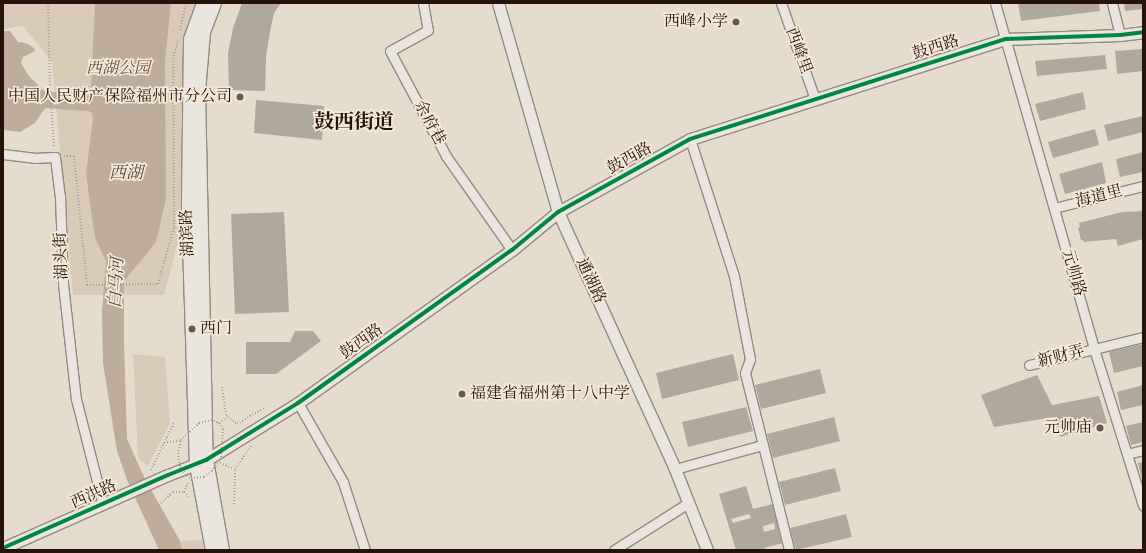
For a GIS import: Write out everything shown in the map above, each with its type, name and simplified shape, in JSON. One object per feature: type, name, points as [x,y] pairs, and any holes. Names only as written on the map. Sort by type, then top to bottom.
[{"type":"main road","name":"湖滨路","points":[[203,3],[190,39],[188,94],[188,211],[207,462]]},
{"type":"main road","name":"湖滨路","points":[[207,462],[198,90],[203,32],[214,3]]},
{"type":"main road","points":[[207,462],[212,550]]},
{"type":"main road","points":[[207,462],[222,550]]},
{"type":"street","name":"余府巷","points":[[423,3],[428,30],[390,51],[446,156],[512,250]]},
{"type":"street","name":"通湖路","points":[[498,3],[558,212],[675,469],[707,550]]},
{"type":"street","name":"西峰里","points":[[781,3],[815,98]]},
{"type":"street","name":"元帅路","points":[[996,3],[1094,349],[1143,505]]},
{"type":"street","points":[[1112,3],[1120,35]]},
{"type":"street","name":"鼓西路","points":[[207,462],[298,403],[512,250],[558,212],[690,139],[815,98],[1006,39],[1120,35],[1143,32]]},
{"type":"street","points":[[690,139],[734,276],[750,359],[745,373],[789,550]]},
{"type":"street","points":[[3,154],[34,158],[55,157]]},
{"type":"street","name":"湖头街","points":[[55,157],[60,196],[63,284],[76,398],[103,505]]},
{"type":"street","name":"海道里","points":[[1054,208],[1143,186]]},
{"type":"street","name":"新财弄","points":[[1029,365],[1143,337]]},
{"type":"street","points":[[298,403],[343,482],[366,550]]},
{"type":"street","points":[[675,469],[762,445]]},
{"type":"street","points":[[1127,454],[1143,450]]},
{"type":"street","name":"西洪路","points":[[3,548],[119,498],[168,475],[207,462]]},
{"type":"street","points":[[614,550],[688,503]]},
{"type":"path","points":[[48,3],[51,112],[55,157],[74,156],[87,285],[158,284],[174,227],[173,59],[178,38]]},
{"type":"path","points":[[180,31],[186,3]]},
{"type":"path","points":[[222,387],[226,416],[237,424],[265,407]]},
{"type":"path","points":[[219,423],[228,417]]},
{"type":"path","points":[[164,443],[181,440],[199,423],[211,420],[219,423],[223,429],[222,458],[207,462]]},
{"type":"path","points":[[148,475],[174,423]]},
{"type":"path","points":[[181,440],[178,454],[180,466],[186,475],[190,478],[204,477],[212,471],[207,462]]},
{"type":"path","points":[[234,504],[235,469],[252,445]]},
{"type":"path","points":[[207,462],[235,469]]},
{"type":"path","points":[[184,492],[190,478]]},
{"type":"path","points":[[161,504],[173,492],[184,492],[192,500]]},
{"type":"green space","name":"西湖公园","points":[[3,3],[196,3],[184,54],[181,230],[164,295],[73,295],[52,62],[23,26],[3,29]]},
{"type":"green space","points":[[133,354],[165,357],[170,423],[148,466],[138,458]]},
{"type":"green space","points":[[202,540],[204,550],[182,550],[180,541]]},
{"type":"water","name":"西湖","points":[[95,3],[171,3],[165,61],[166,199],[156,242],[124,281],[124,341],[127,439],[145,479],[180,541],[182,550],[159,550],[127,480],[117,451],[103,363],[102,311],[106,261],[95,238],[86,174],[93,118],[92,113],[88,111],[45,108],[35,123],[20,132],[3,130],[3,31],[10,31],[18,42],[26,43],[34,48],[35,51],[23,57],[21,63],[29,76],[44,91],[85,96],[90,95]]},
{"type":"building","points":[[242,3],[281,3],[274,13],[270,32],[266,57],[265,91],[229,90],[228,53],[233,28]]},
{"type":"building","points":[[1018,3],[1099,3],[1100,11],[1021,21]]},
{"type":"building","points":[[1124,3],[1143,3],[1143,9],[1125,11]]},
{"type":"building","points":[[1143,49],[1143,71],[1117,74],[1115,51]]},
{"type":"building","points":[[1105,55],[1107,69],[1037,76],[1035,61]]},
{"type":"building","points":[[1083,92],[1086,109],[1040,121],[1035,104]]},
{"type":"building","points":[[256,100],[324,106],[322,140],[254,133]]},
{"type":"building","points":[[1143,116],[1143,132],[1108,141],[1104,125]]},
{"type":"building","points":[[1095,129],[1099,145],[1053,158],[1048,142]]},
{"type":"building","points":[[1143,152],[1143,172],[1120,177],[1116,159]]},
{"type":"building","points":[[1102,162],[1106,183],[1065,194],[1059,174]]},
{"type":"building","points":[[1143,211],[1143,239],[1118,246],[1116,239],[1084,242],[1081,240],[1078,228],[1080,227],[1079,223],[1122,212]]},
{"type":"building","points":[[284,212],[289,312],[235,314],[231,214]]},
{"type":"building","points":[[295,331],[313,331],[321,341],[276,374],[246,374],[246,342],[290,342]]},
{"type":"building","points":[[1143,344],[1143,366],[1114,373],[1109,352]]},
{"type":"building","points":[[733,354],[739,380],[662,399],[656,373]]},
{"type":"building","points":[[820,369],[826,393],[761,409],[755,385]]},
{"type":"building","points":[[1037,375],[1052,405],[1099,396],[1107,423],[1060,437],[1054,417],[994,427],[981,395]]},
{"type":"building","points":[[1143,385],[1143,405],[1121,410],[1117,392]]},
{"type":"building","points":[[746,407],[753,431],[688,447],[682,422]]},
{"type":"building","points":[[834,417],[840,441],[773,458],[767,434]]},
{"type":"building","points":[[1143,422],[1143,442],[1131,445],[1126,426]]},
{"type":"building","points":[[1143,462],[1143,480],[1142,480],[1138,463]]},
{"type":"building","points":[[835,468],[841,491],[785,505],[779,482]]},
{"type":"building","points":[[746,486],[753,509],[773,504],[783,543],[764,548],[765,550],[736,550],[719,494]],"holes":[[[749,514],[751,518],[733,523],[731,519]],[[774,523],[775,529],[764,532],[763,526]]]},
{"type":"building","points":[[846,514],[852,537],[796,550],[790,528]]},
{"type":"cycle path","points":[[3,548],[168,475],[206,460],[298,403],[512,250],[558,212],[690,139],[1006,39],[1120,35],[1143,32]]},
{"type":"place","name":"西峰小学","points":[[736,22]]},
{"type":"place","name":"中国人民财产保险福州市分公司","points":[[240,97]]},
{"type":"place","name":"西门","points":[[192,329]]},
{"type":"place","name":"福建省福州第十八中学","points":[[462,394]]},
{"type":"place","name":"元帅庙","points":[[1100,428]]},
{"type":"district","name":"鼓西街道","points":[[354,122]]},
{"type":"water label","name":"白马河","points":[[117,283]]}]
